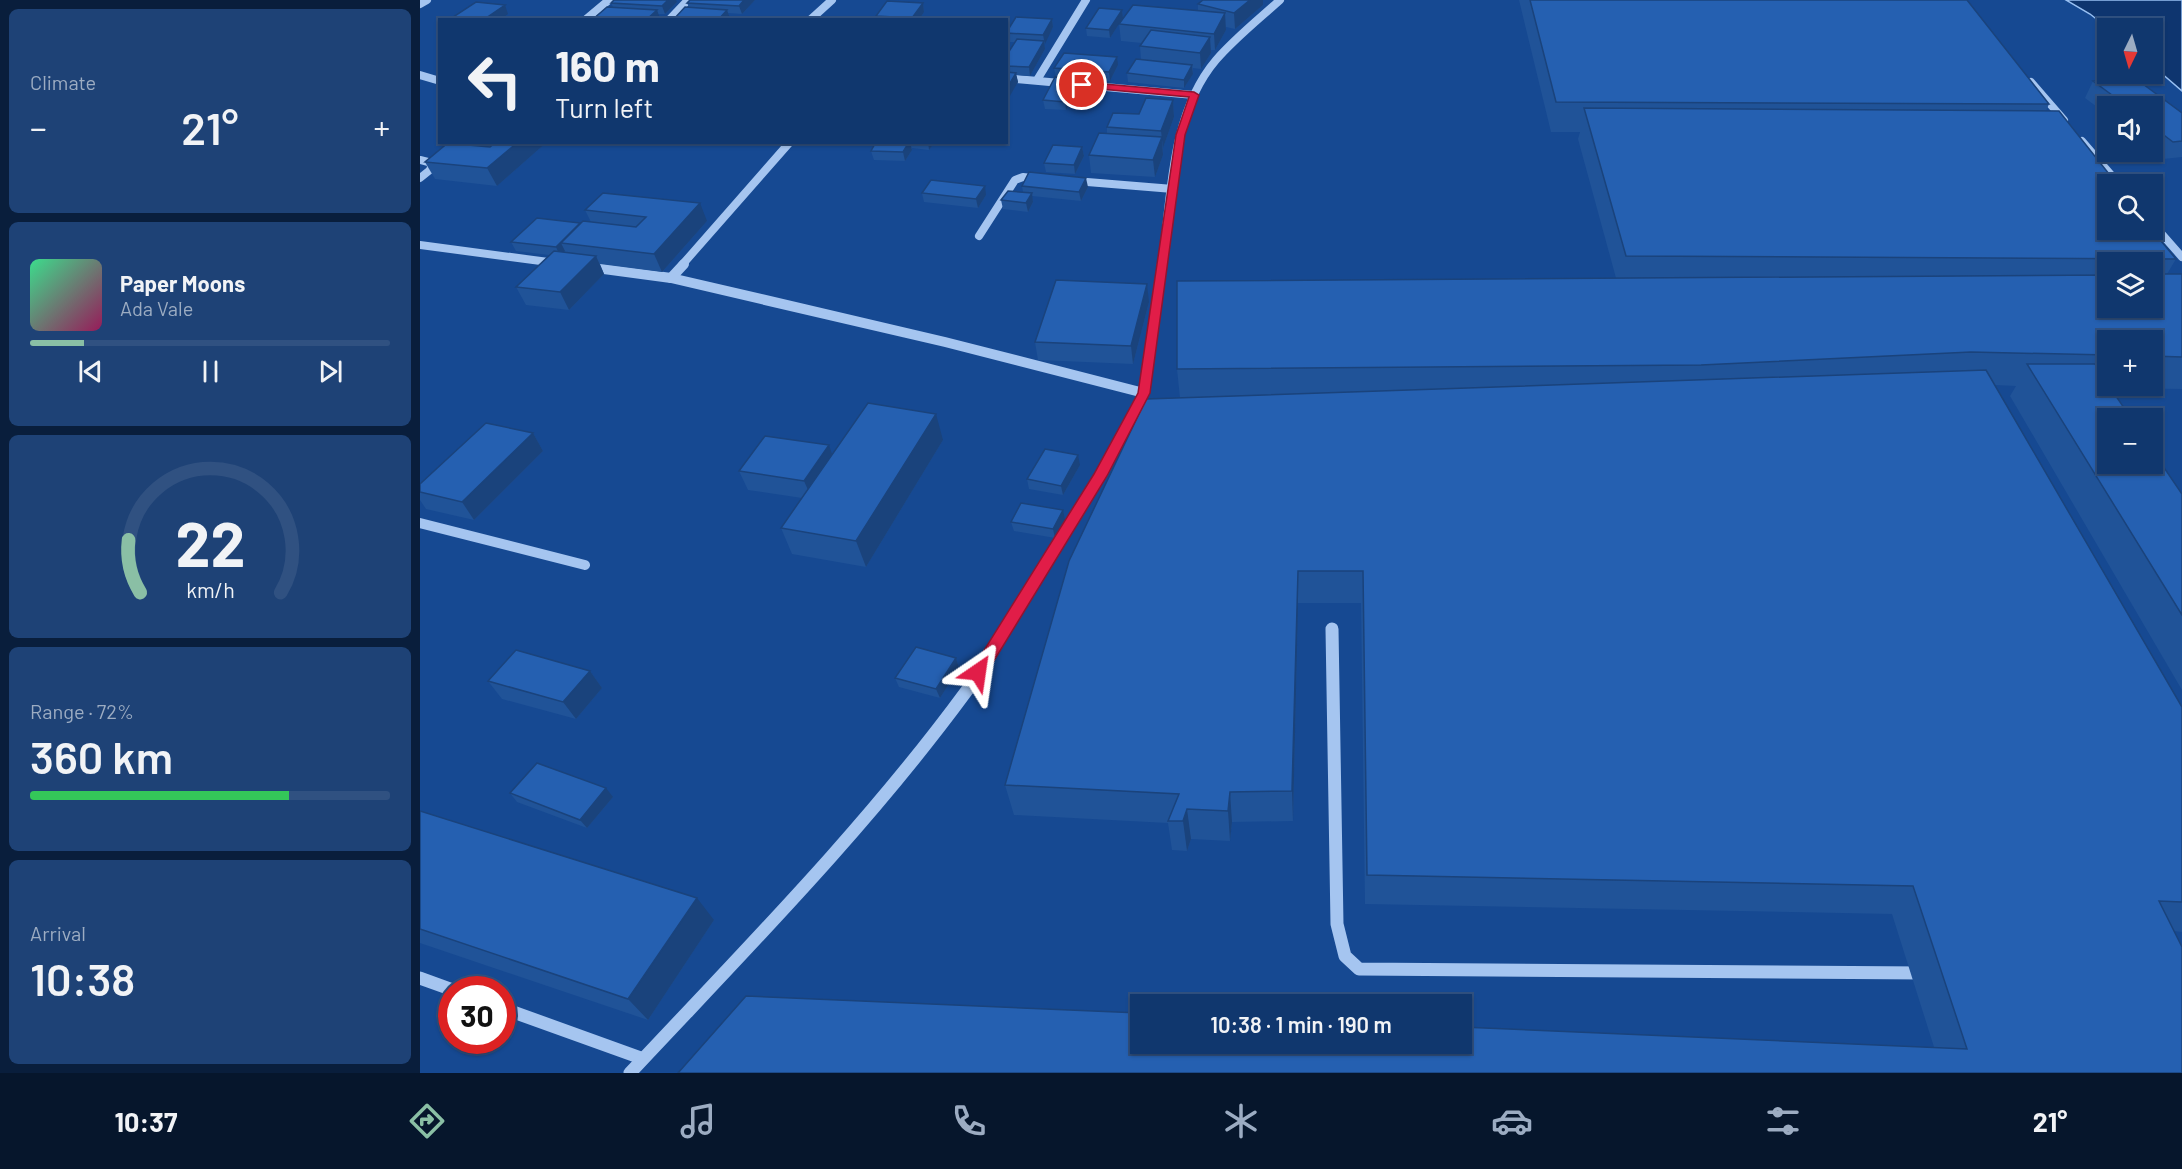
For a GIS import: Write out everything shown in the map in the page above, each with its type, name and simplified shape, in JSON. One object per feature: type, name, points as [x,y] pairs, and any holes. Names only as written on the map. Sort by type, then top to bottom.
[{"type":"street","points":[[420,4],[427,0]]},
{"type":"street","points":[[587,18],[609,0]]},
{"type":"street","points":[[671,18],[688,0]]},
{"type":"street","points":[[812,18],[832,0]]},
{"type":"street","points":[[1036,80],[1086,0]]},
{"type":"street","points":[[630,1073],[641,1058],[820,867],[895,783],[966,692],[1100,476],[1144,393],[1180,135],[1194,95],[1216,60],[1280,0]]},
{"type":"street","points":[[420,75],[438,80]]},
{"type":"street","points":[[1008,78],[1194,95]]},
{"type":"street","points":[[2028,79],[2066,123]]},
{"type":"street","points":[[2074,132],[2110,174]]},
{"type":"street","points":[[671,278],[788,144]]},
{"type":"street","points":[[420,160],[432,163],[430,170],[420,178]]},
{"type":"street","points":[[978,237],[1015,180],[1023,177],[1046,179]]},
{"type":"street","points":[[1069,181],[1173,189]]},
{"type":"street","points":[[2163,235],[2182,257]]},
{"type":"street","points":[[420,245],[568,265]]},
{"type":"street","points":[[580,266],[671,278],[945,342],[1144,393]]},
{"type":"street","points":[[420,523],[585,565]]},
{"type":"street","points":[[1332,629],[1337,924],[1345,956],[1359,969],[1942,973]]},
{"type":"street","points":[[420,978],[438,985]]},
{"type":"street","points":[[516,1013],[641,1058]]},
{"type":"water","points":[[2066,0],[2182,0],[2182,91],[2163,75],[2163,18],[2097,19]]},
{"type":"building","points":[[614,0],[668,0],[662,6],[611,3]]},
{"type":"building","points":[[690,0],[744,0],[739,6],[687,3]]},
{"type":"building","points":[[1203,0],[1250,0],[1234,13],[1198,4]]},
{"type":"building","points":[[1530,0],[1967,0],[2049,104],[1556,102]]},
{"type":"building","points":[[887,1],[923,3],[912,18],[876,16]]},
{"type":"building","points":[[476,2],[505,5],[486,18],[452,18]]},
{"type":"building","points":[[1133,5],[1225,13],[1214,34],[1119,24]]},
{"type":"building","points":[[607,7],[657,10],[648,18],[594,18]]},
{"type":"building","points":[[685,7],[727,10],[720,18],[675,18]]},
{"type":"building","points":[[1099,8],[1122,10],[1109,30],[1086,28]]},
{"type":"building","points":[[1016,17],[1052,19],[1043,35],[1008,33]]},
{"type":"building","points":[[1151,30],[1210,37],[1200,53],[1140,46]]},
{"type":"building","points":[[1017,39],[1044,41],[1029,67],[1008,66],[1008,53]]},
{"type":"building","points":[[1064,53],[1117,57],[1109,72],[1054,68]]},
{"type":"building","points":[[1136,59],[1192,65],[1184,80],[1127,73]]},
{"type":"building","points":[[1008,72],[1016,73],[1008,87]]},
{"type":"building","points":[[1055,77],[1077,78],[1065,102],[1043,100]]},
{"type":"building","points":[[2097,84],[2143,84],[2159,96],[2113,96]]},
{"type":"building","points":[[1146,98],[1173,100],[1161,131],[1107,127],[1113,113],[1139,114]]},
{"type":"building","points":[[2163,99],[2182,113],[2182,141],[2173,142],[2163,134]]},
{"type":"building","points":[[1584,108],[2059,111],[2097,159],[2097,162],[2109,174],[2097,174],[2097,240],[2160,240],[2176,259],[2163,259],[2163,252],[2097,252],[2097,259],[1626,256]]},
{"type":"building","points":[[1099,133],[1162,137],[1153,160],[1089,155]]},
{"type":"building","points":[[447,144],[490,147],[494,144],[516,144],[487,168],[425,162]]},
{"type":"building","points":[[875,144],[908,144],[903,152],[871,151]]},
{"type":"building","points":[[1053,145],[1082,147],[1074,165],[1044,163]]},
{"type":"building","points":[[1029,172],[1086,178],[1079,192],[1022,186]]},
{"type":"building","points":[[931,180],[985,186],[976,199],[922,193]]},
{"type":"building","points":[[1008,191],[1032,193],[1026,203],[1001,200]]},
{"type":"building","points":[[603,193],[700,203],[654,254],[561,243],[583,221],[636,227],[646,217],[585,210]]},
{"type":"building","points":[[537,218],[580,223],[556,247],[511,242]]},
{"type":"building","points":[[554,251],[596,256],[560,292],[516,287]]},
{"type":"building","points":[[2163,274],[2182,274],[2182,357],[2163,356],[2163,330],[2097,330],[2097,355],[1971,352],[1701,365],[1177,369],[1177,281],[2097,275],[2097,318],[2163,318]]},
{"type":"building","points":[[1056,280],[1147,284],[1131,346],[1035,342]]},
{"type":"building","points":[[2027,364],[2095,364],[2097,367],[2097,396],[2116,396],[2124,408],[2097,408],[2097,474],[2163,474],[2163,466],[2182,494],[2182,615]]},
{"type":"building","points":[[1986,370],[2182,707],[2182,902],[2159,901],[2182,947],[2182,1073],[678,1073],[746,996],[1130,1013],[1130,1054],[1472,1054],[1472,1027],[1967,1049],[1913,886],[1367,875],[1363,571],[1298,571],[1292,791],[1230,792],[1228,811],[1187,809],[1183,821],[1168,821],[1179,794],[1005,785],[1069,561],[1146,399]]},
{"type":"building","points":[[868,403],[936,414],[856,541],[781,528]]},
{"type":"building","points":[[486,423],[533,433],[462,502],[420,492],[420,484]]},
{"type":"building","points":[[765,436],[829,445],[804,481],[739,471]]},
{"type":"building","points":[[1045,449],[1078,455],[1061,486],[1027,479]]},
{"type":"building","points":[[1021,503],[1063,510],[1053,529],[1011,522]]},
{"type":"building","points":[[916,647],[956,658],[936,689],[895,678]]},
{"type":"building","points":[[516,650],[590,671],[563,702],[488,681]]},
{"type":"building","points":[[537,763],[606,788],[580,820],[510,793]]},
{"type":"building","points":[[420,811],[697,898],[628,999],[420,929]]},
{"type":"route","points":[[978,672],[1100,476],[1144,393],[1180,135],[1194,95],[1082,85]]}]
